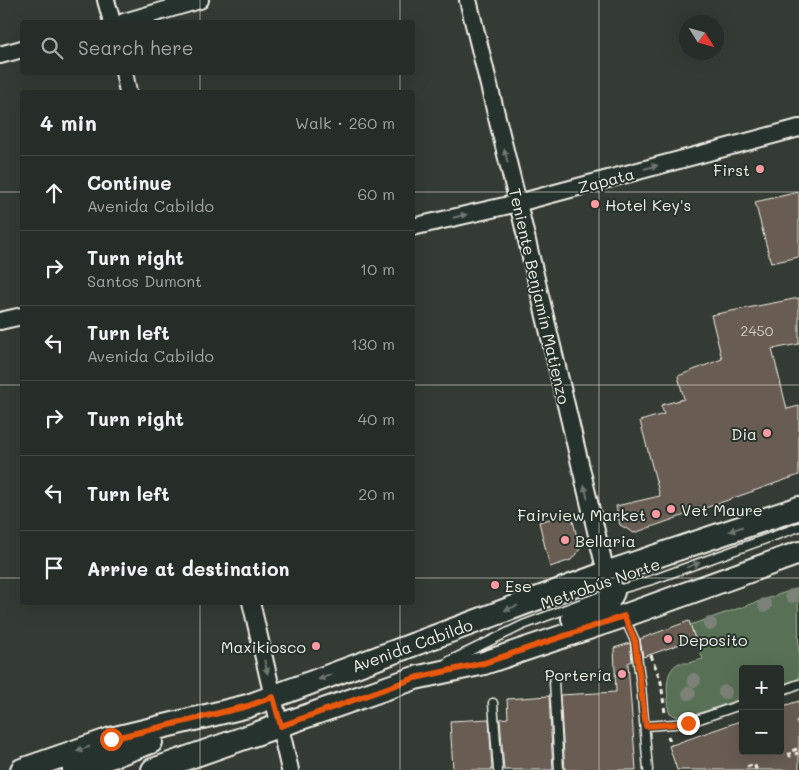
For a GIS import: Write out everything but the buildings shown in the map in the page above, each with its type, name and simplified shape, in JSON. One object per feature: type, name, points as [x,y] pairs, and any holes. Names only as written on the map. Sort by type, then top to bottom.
[{"type":"main road","name":"Avenida Cabildo","points":[[175,770],[252,737],[415,678],[484,663],[799,508]]},
{"type":"main road","name":"Avenida Cabildo","points":[[22,770],[111,739],[248,706],[273,697],[616,598],[799,553]]},
{"type":"main road","points":[[74,770],[248,706]]},
{"type":"main road","points":[[153,770],[252,737]]},
{"type":"street","points":[[106,0],[111,20]]},
{"type":"street","points":[[131,20],[200,0]]},
{"type":"street","name":"Teniente Benjamín Matienzo","points":[[468,0],[616,598]]},
{"type":"street","points":[[0,55],[20,50]]},
{"type":"street","points":[[125,75],[128,90]]},
{"type":"street","name":"Zapata","points":[[415,226],[518,203],[799,128]]},
{"type":"street","points":[[0,321],[20,316]]},
{"type":"street","points":[[252,605],[290,770]]},
{"type":"lane","name":"Metrobús Norte","points":[[616,598],[652,580],[799,527]]},
{"type":"lane","points":[[616,598],[635,641],[646,726],[648,770]]},
{"type":"lane","points":[[554,681],[559,770]]},
{"type":"lane","points":[[784,690],[799,684]]},
{"type":"lane","points":[[493,703],[498,770]]},
{"type":"lane","points":[[646,726],[688,723],[739,705]]},
{"type":"path","points":[[651,655],[661,682],[666,725],[671,745]]},
{"type":"path","points":[[797,720],[799,727]]},
{"type":"path","points":[[747,767],[754,764],[756,768],[751,770]]},
{"type":"green space","points":[[798,588],[799,679],[784,684],[784,665],[739,665],[739,699],[685,718],[675,716],[669,712],[667,685],[670,672],[679,663],[689,663],[703,659],[690,625]]},
{"type":"place","name":"First","points":[[760,169]]},
{"type":"place","name":"Hotel Key's","points":[[595,204]]},
{"type":"place","name":"Dia","points":[[767,433]]},
{"type":"place","name":"Vet Maure","points":[[671,509]]},
{"type":"place","name":"Fairview Market","points":[[656,514]]},
{"type":"place","name":"Bellaria","points":[[565,540]]},
{"type":"place","name":"Ese","points":[[495,585]]},
{"type":"place","name":"Deposito","points":[[668,639]]},
{"type":"place","name":"Maxikiosco","points":[[316,646]]},
{"type":"place","name":"Portería","points":[[622,674]]},
{"type":"route","points":[[111,739],[248,706],[273,697],[281,726],[415,678],[484,663],[624,616],[635,641],[646,726],[688,723]]}]
